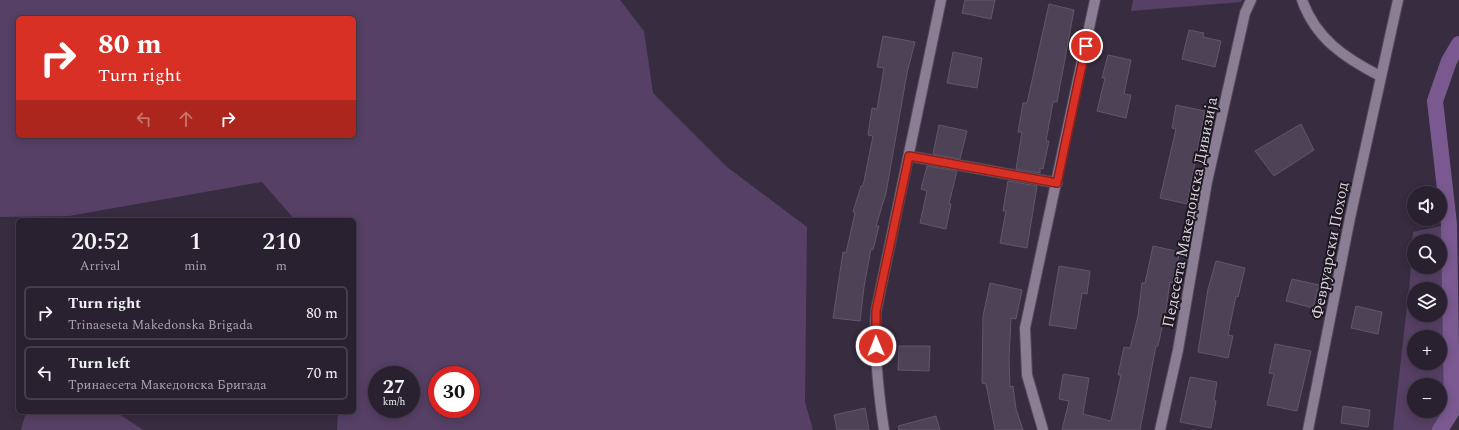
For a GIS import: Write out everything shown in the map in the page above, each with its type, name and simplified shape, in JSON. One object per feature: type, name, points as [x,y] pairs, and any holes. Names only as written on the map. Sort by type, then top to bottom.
[{"type":"street","points":[[884,430],[877,368],[875,335],[876,311],[941,0]]},
{"type":"street","points":[[1043,430],[1027,375],[1025,328],[1095,0]]},
{"type":"street","name":"Педесета Македонска Дивизија","points":[[1160,430],[1178,350],[1207,182],[1245,12],[1251,0]]},
{"type":"street","points":[[1302,0],[1320,35],[1333,48],[1349,60],[1380,76]]},
{"type":"street","name":"Февруарски Поход","points":[[1308,430],[1380,76],[1398,0]]},
{"type":"street","points":[[909,156],[1057,183]]},
{"type":"shaded area","points":[[0,0],[620,0],[644,31],[653,93],[727,167],[807,227],[805,402],[813,430],[337,430],[338,414],[356,414],[356,218],[293,218],[262,182],[69,216],[0,217]]},
{"type":"shaded area","points":[[1133,0],[1242,0],[1241,2],[1131,11]]},
{"type":"shaded area","points":[[1449,224],[1455,406],[1440,430],[1393,430],[1407,306],[1407,322],[1447,322],[1447,282],[1410,282],[1410,274],[1447,274],[1447,234],[1413,234],[1413,232],[1440,226],[1447,226]]},
{"type":"shaded area","points":[[25,414],[119,414],[143,430],[21,430]]},
{"type":"building","points":[[965,0],[995,0],[991,19],[962,13]]},
{"type":"building","points":[[1049,4],[1074,10],[1057,102],[1053,102],[1046,141],[1049,141],[1043,169],[1040,168],[1040,173],[1016,169],[1022,132],[1018,132],[1023,103],[1027,103]]},
{"type":"building","points":[[1189,30],[1204,33],[1203,37],[1221,41],[1215,67],[1182,59]]},
{"type":"building","points":[[883,36],[915,42],[907,73],[886,193],[876,226],[879,226],[873,250],[871,249],[860,321],[833,318],[843,252],[846,253],[855,213],[853,212],[861,186],[863,186],[873,136],[868,135],[872,108],[877,109],[884,68],[877,67]]},
{"type":"building","points":[[953,52],[982,58],[977,88],[947,83]]},
{"type":"building","points":[[1108,55],[1131,60],[1124,94],[1131,95],[1126,118],[1097,111],[1105,78],[1102,78]]},
{"type":"building","points":[[1176,105],[1205,111],[1187,204],[1160,198],[1176,129],[1172,128]]},
{"type":"building","points":[[1301,124],[1314,150],[1274,176],[1255,151]]},
{"type":"building","points":[[939,125],[967,131],[960,159],[933,154]]},
{"type":"building","points":[[927,166],[957,171],[949,204],[951,204],[946,229],[920,223],[927,191],[921,189]]},
{"type":"building","points":[[1008,181],[1037,186],[1027,248],[1000,243],[1006,211],[1003,211]]},
{"type":"building","points":[[1153,246],[1180,252],[1172,283],[1170,282],[1166,309],[1158,346],[1156,346],[1140,430],[1062,430],[1069,401],[1059,399],[1063,374],[1089,378],[1083,414],[1111,421],[1121,375],[1118,375],[1124,347],[1130,348],[1138,316],[1142,283],[1145,283]]},
{"type":"building","points":[[1216,261],[1245,268],[1238,297],[1236,296],[1228,335],[1233,336],[1228,358],[1198,352],[1208,289]]},
{"type":"building","points":[[1059,266],[1090,271],[1087,294],[1082,293],[1076,329],[1049,325]]},
{"type":"building","points":[[1292,279],[1319,285],[1313,308],[1286,301]]},
{"type":"building","points":[[990,283],[1022,290],[1016,319],[1011,318],[1009,359],[1010,387],[1013,386],[1016,409],[1023,430],[995,430],[986,384],[982,383],[983,316]]},
{"type":"building","points":[[1356,306],[1382,312],[1378,334],[1351,328]]},
{"type":"building","points":[[1275,344],[1311,351],[1297,411],[1267,405],[1274,374],[1269,373]]},
{"type":"building","points":[[899,346],[930,346],[929,371],[898,370]]},
{"type":"building","points":[[1190,377],[1217,382],[1214,400],[1216,401],[1211,428],[1180,422]]},
{"type":"building","points":[[1343,406],[1370,410],[1368,427],[1341,423]]},
{"type":"building","points":[[865,408],[869,430],[837,430],[834,415]]},
{"type":"building","points":[[936,416],[940,430],[899,430],[898,426]]},
{"type":"waterway","points":[[1440,430],[1452,411],[1449,224],[1435,101],[1449,61],[1459,44]]},
{"type":"route","points":[[876,346],[876,311],[909,156],[1057,183],[1086,46]]}]
